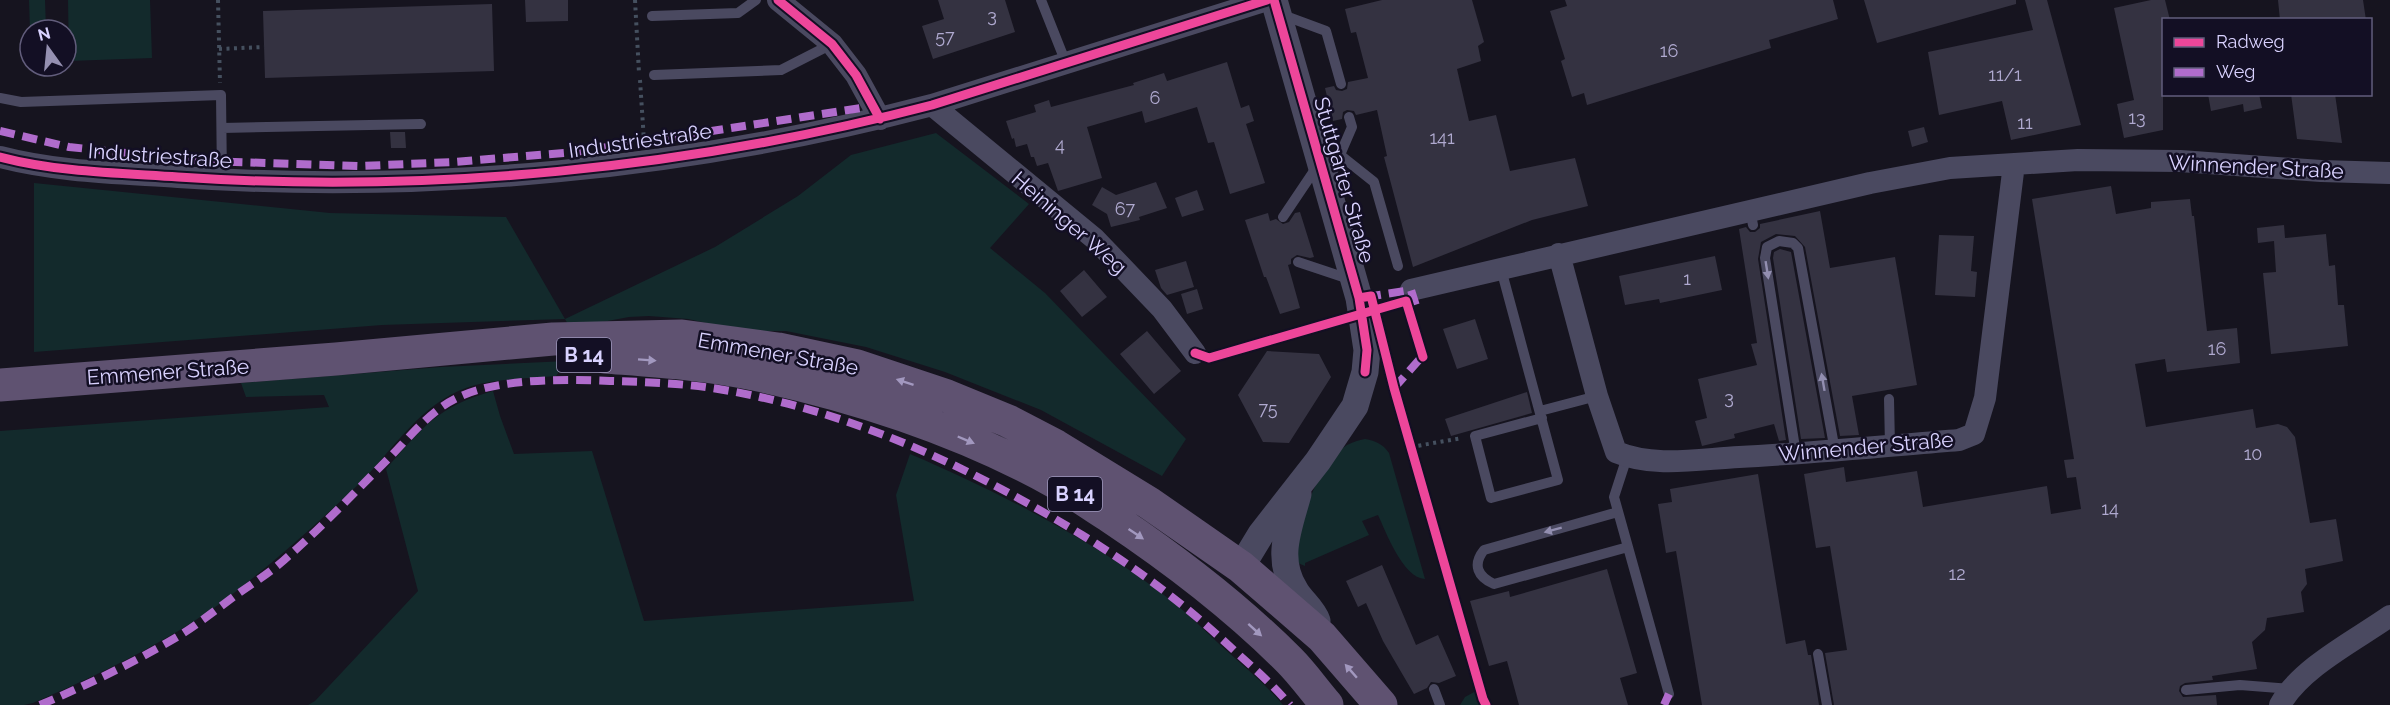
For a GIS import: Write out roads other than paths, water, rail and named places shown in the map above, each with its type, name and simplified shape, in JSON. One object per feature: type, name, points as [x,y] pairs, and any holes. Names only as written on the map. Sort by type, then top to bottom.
[{"type":"main road","name":"Emmener Straße","points":[[0,385],[336,359],[552,339],[682,336],[778,349],[857,366],[947,396],[1008,421],[1056,446],[1149,503],[1241,567]]},
{"type":"main road","name":"Emmener Straße","points":[[336,359],[580,355],[693,364],[757,374],[829,392],[950,433],[1005,456],[1057,483],[1143,538],[1221,599]]},
{"type":"main road","points":[[1221,599],[1241,567]]},
{"type":"main road","name":"B 14","points":[[1241,567],[1322,637],[1381,705]]},
{"type":"main road","name":"B 14","points":[[1221,599],[1290,661],[1327,705]]},
{"type":"street","points":[[778,0],[832,44],[856,75],[880,118]]},
{"type":"street","name":"Industriestraße","points":[[0,157],[91,170],[222,180],[331,183],[440,181],[648,160],[823,132],[932,105],[1066,63],[1272,4]]},
{"type":"street","name":"Stuttgarter Straße","points":[[1241,567],[1261,534],[1301,483],[1354,406],[1365,372],[1367,350],[1365,328],[1329,168],[1272,4]]},
{"type":"street","name":"Heininger Weg","points":[[932,105],[1095,239],[1162,309],[1195,352]]},
{"type":"street","name":"Winnender Straße","points":[[1412,290],[1559,254],[1752,218],[1796,208],[1870,183],[1950,168],[2079,160],[2180,161],[2321,171],[2390,173]]},
{"type":"street","name":"Winnender Straße","points":[[1627,457],[1658,462],[1796,454],[1959,440],[1974,434],[1985,398],[2014,164]]},
{"type":"street","points":[[1559,254],[1597,396],[1616,452],[1627,457]]},
{"type":"street","points":[[1301,483],[1285,538],[1284,562],[1290,582],[1314,614],[1322,637]]},
{"type":"street","points":[[1241,567],[1270,555],[1285,538]]},
{"type":"street","points":[[2285,697],[2317,666],[2390,616]]},
{"type":"lane","points":[[652,16],[738,13],[756,0]]},
{"type":"lane","points":[[1041,0],[1066,63]]},
{"type":"lane","points":[[1272,4],[1326,31],[1341,84]]},
{"type":"lane","points":[[654,75],[781,70],[832,44]]},
{"type":"lane","points":[[0,98],[21,102],[221,95],[222,180]]},
{"type":"lane","points":[[1283,217],[1329,168],[1352,127],[1349,117]]},
{"type":"lane","points":[[222,129],[421,124]]},
{"type":"lane","points":[[1329,168],[1374,182],[1398,266]]},
{"type":"lane","points":[[1796,454],[1765,258],[1767,247],[1779,241],[1793,243],[1798,248],[1835,451]]},
{"type":"lane","points":[[1298,262],[1354,281]]},
{"type":"lane","points":[[1501,269],[1541,414],[1558,480],[1491,498],[1475,436],[1541,414],[1597,396]]},
{"type":"lane","points":[[1889,399],[1890,446]]},
{"type":"lane","points":[[1627,457],[1614,497],[1669,694]]},
{"type":"lane","points":[[1618,512],[1484,549],[1477,559],[1477,567],[1480,575],[1494,585],[1628,547]]},
{"type":"lane","points":[[1818,654],[1827,705]]},
{"type":"lane","points":[[2186,690],[2240,685],[2285,697]]},
{"type":"lane","points":[[1434,689],[1440,705]]}]
